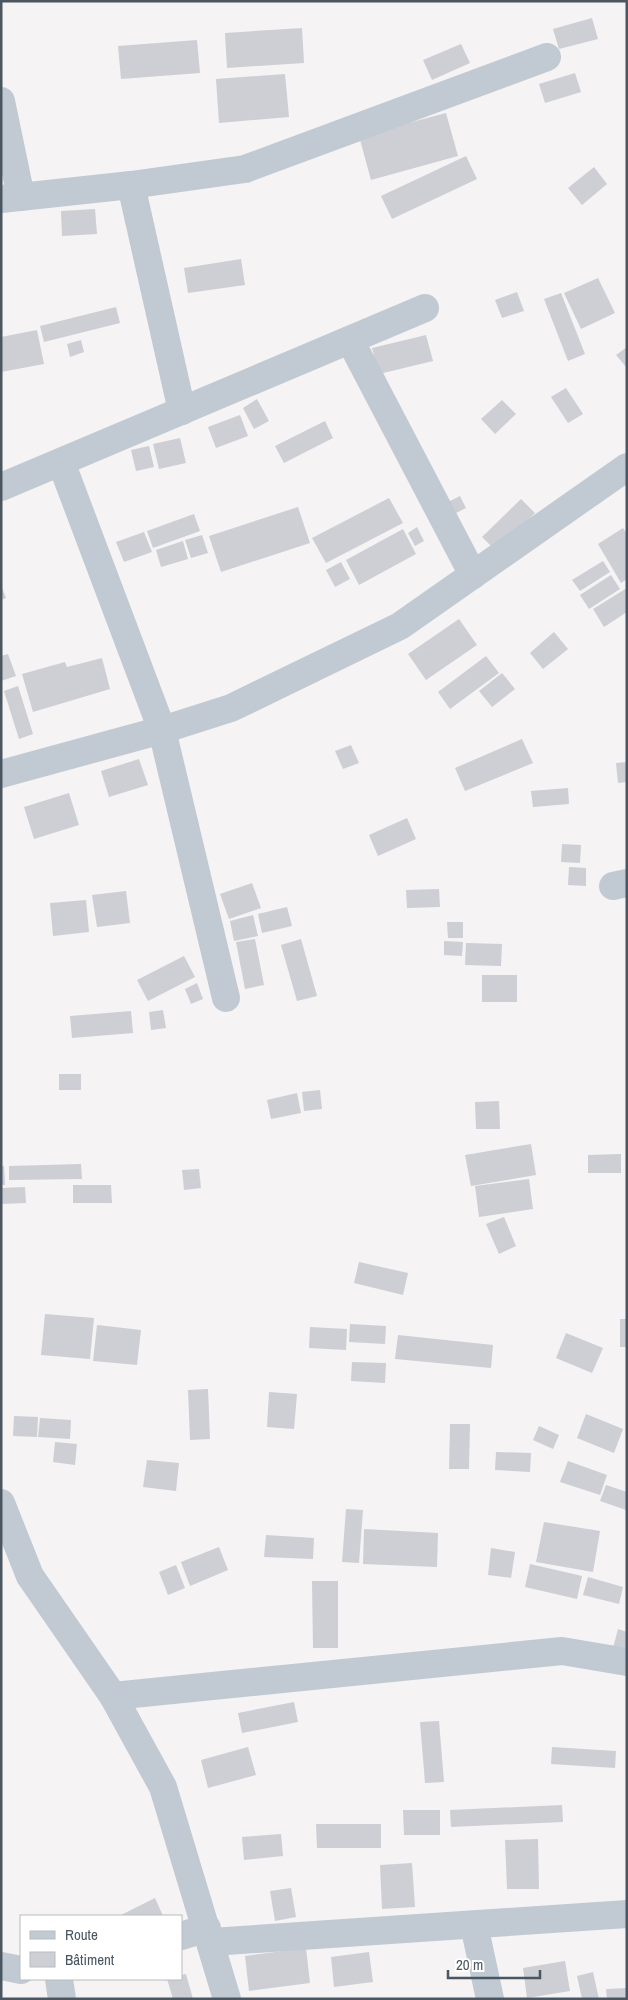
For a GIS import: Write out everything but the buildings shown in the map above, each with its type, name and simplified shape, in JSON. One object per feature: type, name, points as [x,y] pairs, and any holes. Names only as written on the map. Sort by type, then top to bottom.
[{"type":"street","points":[[1,101],[11,198],[131,185],[244,169],[547,56]]},
{"type":"street","points":[[131,185],[182,411]]},
{"type":"street","points":[[1,487],[425,308]]},
{"type":"street","points":[[350,340],[473,575]]},
{"type":"street","points":[[61,462],[162,730],[226,998]]},
{"type":"street","points":[[1,774],[162,730],[231,708],[400,626],[473,575],[622,480]]},
{"type":"street","points":[[1,1503],[30,1576],[113,1696],[163,1787],[227,1999]]},
{"type":"street","points":[[113,1696],[562,1651],[627,1662]]},
{"type":"street","points":[[182,1936],[474,1925],[627,1914]]},
{"type":"street","points":[[474,1925],[490,1999]]},
{"type":"street","points":[[1,1966],[20,1970]]},
{"type":"street","points":[[59,1980],[62,1999]]}]
